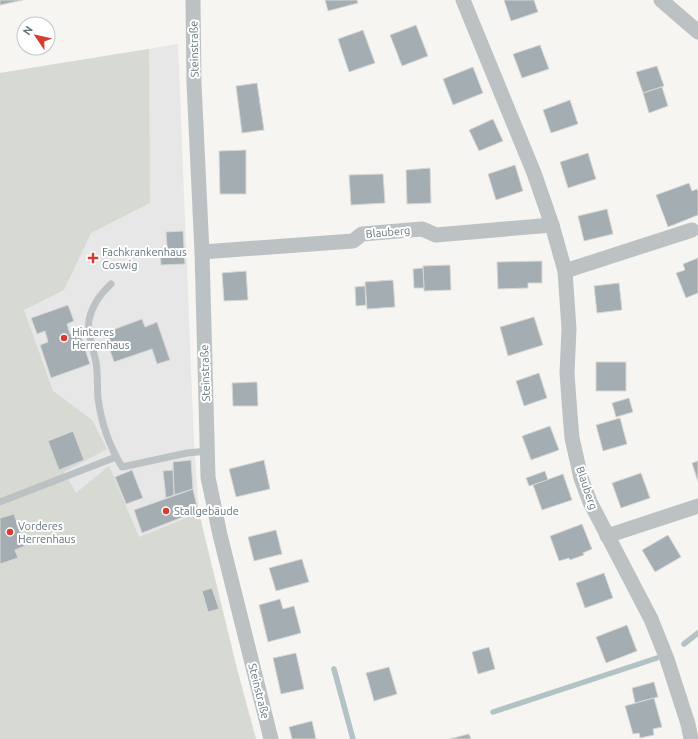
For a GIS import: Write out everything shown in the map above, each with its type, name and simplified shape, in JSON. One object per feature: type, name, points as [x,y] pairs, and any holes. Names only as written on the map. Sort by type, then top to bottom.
[{"type":"street","name":"Steinstraße","points":[[193,0],[194,83],[202,252],[208,477],[271,739]]},
{"type":"street","name":"Blauberg","points":[[463,0],[534,173],[552,225],[565,271],[569,329],[567,373],[572,438],[582,478],[590,502],[651,619],[692,729]]},
{"type":"street","points":[[661,0],[698,32]]},
{"type":"street","name":"Blauberg","points":[[202,252],[353,241],[362,234],[422,229],[436,235],[552,225]]},
{"type":"street","points":[[565,271],[692,230]]},
{"type":"street","points":[[607,536],[698,506]]},
{"type":"lane","points":[[111,284],[96,301],[91,311],[89,322],[97,369],[98,399],[113,452],[122,467],[187,453],[208,452]]},
{"type":"lane","points":[[0,502],[116,457]]},
{"type":"shaded area","name":"Fachkrankenhaus Coswig","points":[[178,44],[194,443],[199,513],[237,669],[256,739],[0,739],[0,73]]},
{"type":"shaded area","name":"Fachkrankenhaus Coswig","points":[[149,49],[150,203],[91,233],[64,290],[24,310],[53,391],[92,420],[107,449],[64,472],[76,493],[109,466],[139,537],[199,513],[237,669],[256,739],[0,739],[0,73]]},
{"type":"building","points":[[0,0],[23,0],[0,5]]},
{"type":"building","points":[[325,0],[357,0],[358,3],[328,11]]},
{"type":"building","points":[[504,0],[534,0],[538,12],[511,21]]},
{"type":"building","points":[[416,25],[428,56],[402,66],[390,35]]},
{"type":"building","points":[[363,30],[375,63],[349,72],[338,39]]},
{"type":"building","points":[[540,45],[549,69],[522,78],[513,54]]},
{"type":"building","points":[[657,66],[664,86],[643,93],[636,72]]},
{"type":"building","points":[[473,67],[483,93],[453,105],[443,79]]},
{"type":"building","points":[[257,83],[264,130],[242,133],[236,86]]},
{"type":"building","points":[[662,87],[668,106],[649,113],[643,93]]},
{"type":"building","points":[[570,100],[578,124],[551,133],[543,110]]},
{"type":"building","points":[[493,119],[503,141],[479,151],[469,130]]},
{"type":"building","points":[[246,150],[246,194],[220,194],[219,151]]},
{"type":"building","points":[[588,153],[596,179],[568,188],[560,162]]},
{"type":"building","points":[[515,165],[523,191],[496,200],[488,174]]},
{"type":"building","points":[[430,168],[431,203],[407,204],[406,170]]},
{"type":"building","points":[[383,174],[385,203],[351,205],[349,175]]},
{"type":"building","points":[[689,183],[692,191],[697,189],[698,191],[698,215],[668,227],[656,195]]},
{"type":"building","points":[[607,209],[613,234],[584,241],[578,216]]},
{"type":"building","points":[[183,231],[185,264],[161,265],[160,248],[167,248],[166,232]]},
{"type":"building","points":[[698,258],[698,293],[686,298],[676,273],[685,270],[683,264]]},
{"type":"building","points":[[542,261],[542,283],[528,283],[528,288],[498,289],[497,262]]},
{"type":"building","points":[[450,265],[451,290],[424,291],[423,266]]},
{"type":"building","points":[[423,268],[424,288],[414,288],[413,269]]},
{"type":"building","points":[[246,271],[248,300],[224,301],[222,273]]},
{"type":"building","points":[[393,280],[395,307],[367,309],[365,282]]},
{"type":"building","points":[[619,283],[622,310],[597,313],[594,286]]},
{"type":"building","points":[[365,286],[366,305],[356,306],[355,287]]},
{"type":"building","name":"Hinteres Herrenhaus","points":[[68,305],[74,321],[67,324],[70,334],[79,331],[90,364],[51,378],[40,345],[48,342],[45,331],[37,334],[31,318]]},
{"type":"building","points":[[534,317],[543,345],[508,356],[500,327]]},
{"type":"building","points":[[142,319],[145,327],[157,322],[170,360],[157,364],[152,349],[114,362],[104,333]]},
{"type":"building","points":[[596,362],[626,362],[626,391],[596,391]]},
{"type":"building","points":[[539,373],[547,398],[524,406],[516,381]]},
{"type":"building","points":[[257,382],[258,406],[233,406],[232,383]]},
{"type":"building","points":[[629,398],[633,412],[616,417],[612,403]]},
{"type":"building","points":[[620,418],[627,444],[603,451],[596,425]]},
{"type":"building","points":[[550,426],[559,450],[531,460],[522,436]]},
{"type":"building","points":[[73,431],[84,460],[59,470],[48,441]]},
{"type":"building","points":[[191,460],[193,489],[174,495],[173,462]]},
{"type":"building","points":[[264,460],[270,489],[236,497],[229,469]]},
{"type":"building","points":[[698,461],[698,482],[692,463]]},
{"type":"building","points":[[132,470],[143,498],[126,504],[115,477]]},
{"type":"building","points":[[173,470],[174,495],[166,498],[163,471]]},
{"type":"building","points":[[545,471],[548,480],[529,486],[526,478]]},
{"type":"building","points":[[641,473],[650,498],[621,508],[612,483]]},
{"type":"building","points":[[563,474],[572,500],[542,510],[533,485]]},
{"type":"building","name":"Stallgebäude","points":[[193,489],[198,511],[142,533],[134,510]]},
{"type":"building","name":"Vorderes Herrenhaus","points":[[14,514],[25,546],[15,550],[18,558],[0,564],[0,518]]},
{"type":"building","points":[[582,524],[592,549],[583,553],[584,555],[570,560],[569,558],[559,561],[550,536]]},
{"type":"building","points":[[276,530],[282,554],[254,561],[248,537]]},
{"type":"building","points":[[668,535],[681,557],[655,572],[642,550]]},
{"type":"building","points":[[302,559],[309,582],[276,591],[269,568]]},
{"type":"building","points":[[604,573],[613,598],[585,608],[576,583]]},
{"type":"building","points":[[212,588],[219,609],[208,612],[202,591]]},
{"type":"building","points":[[280,599],[283,609],[294,606],[301,633],[268,642],[259,605]]},
{"type":"building","points":[[627,625],[637,651],[606,663],[596,637]]},
{"type":"building","points":[[489,647],[495,669],[478,674],[472,652]]},
{"type":"building","points":[[296,653],[304,689],[281,694],[273,658]]},
{"type":"building","points":[[389,667],[397,694],[374,701],[366,673]]},
{"type":"building","points":[[654,682],[658,697],[635,703],[632,688]]},
{"type":"building","points":[[654,698],[662,727],[653,729],[654,735],[640,738],[639,733],[633,734],[625,706]]},
{"type":"building","points":[[312,721],[316,739],[292,739],[289,727]]},
{"type":"building","points":[[469,734],[471,739],[449,739]]},
{"type":"waterway","points":[[684,644],[698,633]]},
{"type":"waterway","points":[[493,712],[657,658]]},
{"type":"waterway","points":[[334,669],[353,739]]},
{"type":"place","name":"Fachkrankenhaus Coswig","points":[[93,258]]},
{"type":"place","name":"Hinteres Herrenhaus","points":[[64,338]]},
{"type":"place","name":"Stallgebäude","points":[[166,511]]},
{"type":"place","name":"Vorderes Herrenhaus","points":[[10,532]]}]
